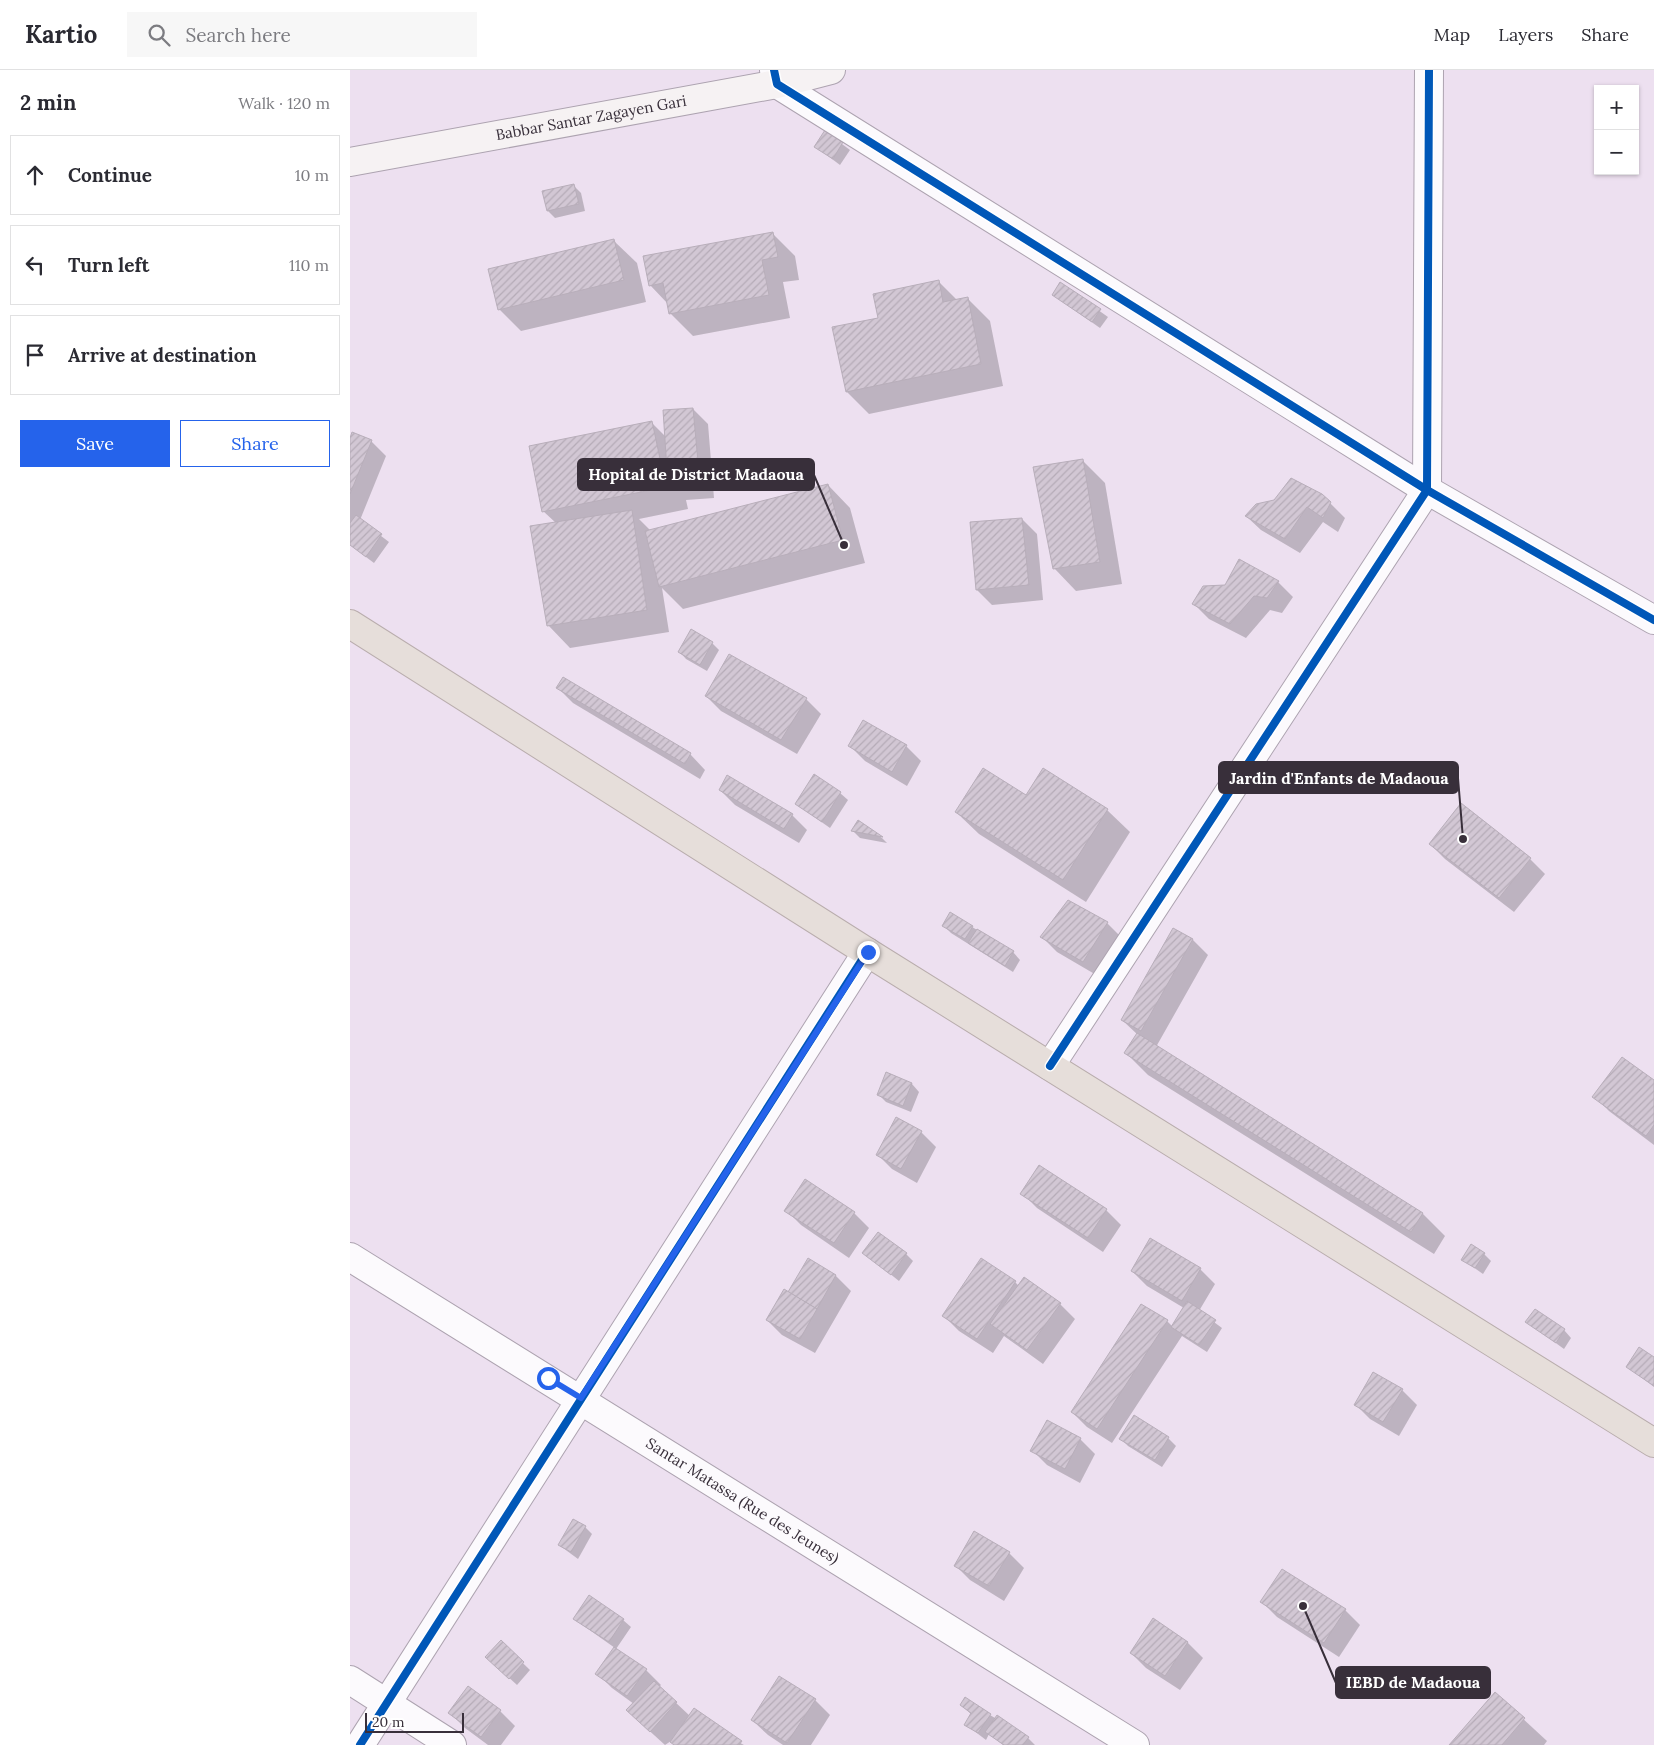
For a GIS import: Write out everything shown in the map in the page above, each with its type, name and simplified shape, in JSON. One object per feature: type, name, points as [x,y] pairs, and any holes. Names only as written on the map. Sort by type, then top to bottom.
[{"type":"highway","points":[[350,624],[868,952],[1654,1443]]},
{"type":"street","name":"Babbar Santar Zagayen Gari","points":[[350,162],[776,77],[831,70]]},
{"type":"street","points":[[1050,1066],[1427,490],[1429,70]]},
{"type":"street","points":[[776,77],[1427,490],[1654,620]]},
{"type":"street","points":[[360,1745],[868,952]]},
{"type":"street","name":"Santar Matassa (Rue des Jeunes)","points":[[350,1257],[581,1398],[1135,1745]]},
{"type":"street","points":[[350,1680],[452,1745]]},
{"type":"building","points":[[825,130],[843,142],[833,159],[814,147]]},
{"type":"building","points":[[574,184],[579,204],[547,211],[542,191]]},
{"type":"building","points":[[773,232],[778,257],[762,260],[769,295],[669,314],[663,283],[649,286],[643,256]]},
{"type":"building","points":[[614,239],[624,280],[498,310],[488,269]]},
{"type":"building","points":[[939,280],[943,302],[968,297],[981,364],[846,392],[832,327],[878,318],[873,294]]},
{"type":"building","points":[[1060,282],[1101,309],[1092,322],[1052,295]]},
{"type":"building","points":[[693,408],[700,483],[668,485],[663,410]]},
{"type":"building","points":[[652,421],[666,487],[542,512],[529,446]]},
{"type":"building","points":[[352,432],[372,440],[350,494],[350,438]]},
{"type":"building","points":[[1083,459],[1100,562],[1053,569],[1033,467]]},
{"type":"building","points":[[1291,478],[1322,494],[1331,502],[1323,518],[1307,507],[1285,539],[1245,516],[1256,504],[1274,500]]},
{"type":"building","points":[[828,484],[843,540],[659,587],[645,531]]},
{"type":"building","points":[[632,510],[647,610],[547,626],[530,526]]},
{"type":"building","points":[[356,515],[382,534],[366,557],[350,545],[350,523]]},
{"type":"building","points":[[1022,518],[1029,585],[976,590],[970,522]]},
{"type":"building","points":[[1239,559],[1279,581],[1267,598],[1254,596],[1230,624],[1192,604],[1203,586],[1225,585]]},
{"type":"building","points":[[691,629],[713,642],[700,665],[678,652]]},
{"type":"building","points":[[729,654],[807,698],[781,740],[705,696]]},
{"type":"building","points":[[563,677],[691,753],[685,764],[556,688]]},
{"type":"building","points":[[863,720],[907,745],[892,772],[848,746]]},
{"type":"building","points":[[983,768],[1026,795],[1043,768],[1108,809],[1063,880],[955,812]]},
{"type":"building","points":[[814,774],[841,792],[822,822],[795,804]]},
{"type":"building","points":[[727,775],[793,814],[784,829],[719,790]]},
{"type":"building","points":[[1461,803],[1531,858],[1499,898],[1429,844]]},
{"type":"building","points":[[858,820],[883,837],[851,831]]},
{"type":"building","points":[[1068,900],[1108,922],[1083,962],[1040,937]]},
{"type":"building","points":[[950,912],[973,926],[965,939],[942,926]]},
{"type":"building","points":[[1173,928],[1193,939],[1141,1031],[1121,1020]]},
{"type":"building","points":[[977,929],[1014,951],[1005,966],[968,943]]},
{"type":"building","points":[[1137,1033],[1423,1213],[1411,1232],[1124,1053]]},
{"type":"building","points":[[1622,1057],[1654,1080],[1654,1125],[1646,1136],[1592,1097]]},
{"type":"building","points":[[886,1072],[912,1083],[903,1106],[877,1095]]},
{"type":"building","points":[[896,1117],[922,1131],[901,1169],[876,1155]]},
{"type":"building","points":[[1039,1165],[1107,1209],[1088,1238],[1020,1194]]},
{"type":"building","points":[[805,1179],[855,1212],[834,1243],[784,1211]]},
{"type":"building","points":[[878,1232],[907,1253],[891,1275],[862,1253]]},
{"type":"building","points":[[1150,1238],[1201,1268],[1182,1301],[1131,1271]]},
{"type":"building","points":[[1471,1244],[1485,1253],[1475,1268],[1461,1260]]},
{"type":"building","points":[[808,1258],[836,1275],[817,1309],[788,1292]]},
{"type":"building","points":[[981,1258],[1016,1281],[977,1339],[942,1316]]},
{"type":"building","points":[[1024,1277],[1061,1303],[1027,1350],[990,1324]]},
{"type":"building","points":[[784,1289],[817,1309],[800,1339],[766,1320]]},
{"type":"building","points":[[1187,1301],[1216,1320],[1199,1345],[1171,1327]]},
{"type":"building","points":[[1141,1304],[1168,1320],[1097,1429],[1071,1412]]},
{"type":"building","points":[[1535,1309],[1565,1329],[1556,1343],[1525,1322]]},
{"type":"building","points":[[1639,1347],[1654,1357],[1654,1386],[1626,1367]]},
{"type":"building","points":[[1373,1372],[1403,1389],[1383,1422],[1354,1405]]},
{"type":"building","points":[[1134,1415],[1169,1437],[1155,1460],[1119,1439]]},
{"type":"building","points":[[1047,1420],[1081,1438],[1065,1469],[1030,1451]]},
{"type":"building","points":[[573,1519],[586,1526],[571,1552],[558,1545]]},
{"type":"building","points":[[974,1531],[1010,1552],[989,1586],[954,1566]]},
{"type":"building","points":[[1282,1569],[1346,1609],[1324,1643],[1260,1602]]},
{"type":"building","points":[[589,1595],[624,1619],[609,1642],[573,1619]]},
{"type":"building","points":[[1153,1618],[1188,1642],[1165,1676],[1130,1653]]},
{"type":"building","points":[[501,1640],[524,1662],[509,1679],[485,1657]]},
{"type":"building","points":[[614,1647],[647,1669],[627,1696],[595,1674]]},
{"type":"building","points":[[779,1676],[816,1699],[787,1743],[751,1720]]},
{"type":"building","points":[[654,1681],[677,1702],[650,1732],[626,1710]]},
{"type":"building","points":[[468,1686],[501,1710],[481,1737],[448,1713]]},
{"type":"building","points":[[1495,1692],[1525,1718],[1502,1745],[1449,1745]]},
{"type":"building","points":[[965,1697],[991,1714],[978,1733],[964,1725],[971,1713],[960,1705]]},
{"type":"building","points":[[694,1708],[742,1741],[739,1745],[674,1745],[670,1742]]},
{"type":"building","points":[[997,1715],[1029,1737],[1023,1745],[1004,1745],[985,1732]]},
{"type":"cycle path","points":[[774,70],[777,84],[1427,490],[1654,620]]},
{"type":"cycle path","points":[[1050,1066],[1427,490],[1429,70]]},
{"type":"cycle path","points":[[360,1745],[867,952]]},
{"type":"place","name":"Hopital de District Madaoua","points":[[844,545]]},
{"type":"place","name":"Jardin d'Enfants de Madaoua","points":[[1463,839]]},
{"type":"place","name":"IEBD de Madaoua","points":[[1303,1606]]},
{"type":"route","points":[[548,1378],[581,1398],[868,952]]}]
